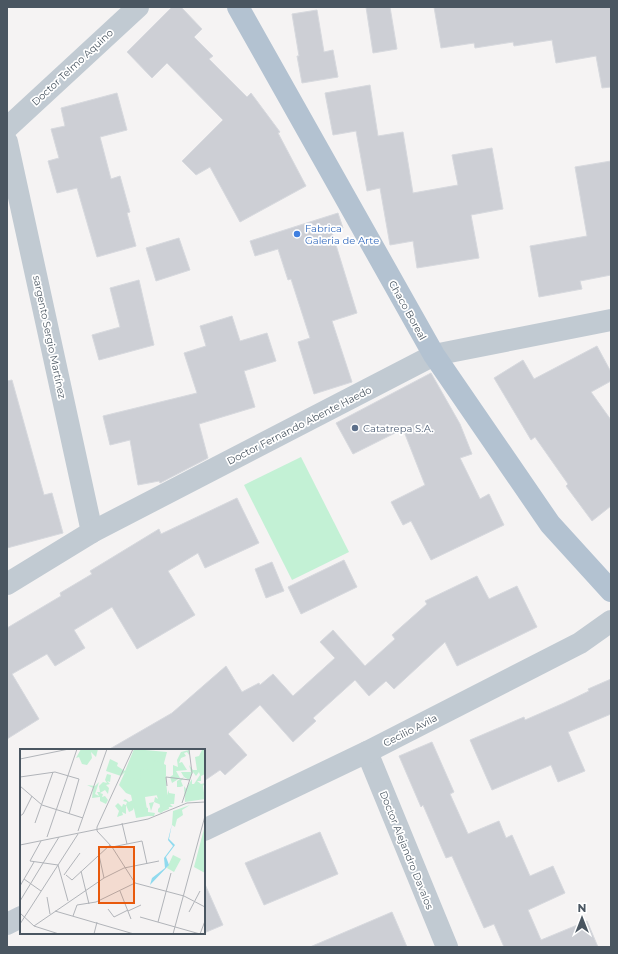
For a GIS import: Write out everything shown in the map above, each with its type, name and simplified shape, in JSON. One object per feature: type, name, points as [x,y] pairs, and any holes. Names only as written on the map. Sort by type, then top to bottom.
[{"type":"main road","name":"Chaco Boreal","points":[[238,7],[434,356],[550,524],[611,591]]},
{"type":"street","name":"Doctor Telmo Aquino","points":[[7,128],[138,7]]},
{"type":"street","name":"sargento Sergio Martínez","points":[[7,142],[92,532]]},
{"type":"street","name":"Doctor Fernando Abente Haedo","points":[[7,584],[92,532],[434,356],[611,320]]},
{"type":"street","name":"Cecilio Avila","points":[[205,830],[367,752],[580,643],[611,621]]},
{"type":"street","name":"Doctor Alejandro Davalos","points":[[367,752],[447,947]]},
{"type":"street","points":[[7,924],[20,918]]},
{"type":"green space","points":[[301,457],[349,552],[292,580],[244,485]]},
{"type":"building","points":[[172,7],[181,7],[202,29],[194,37],[213,56],[209,59],[247,97],[251,93],[280,132],[278,133],[306,186],[240,222],[210,167],[196,175],[182,161],[223,120],[167,63],[152,78],[127,52]]},
{"type":"building","points":[[366,7],[390,7],[397,49],[373,53]]},
{"type":"building","points":[[434,7],[611,7],[611,87],[602,88],[596,56],[556,63],[552,40],[514,46],[513,42],[475,48],[474,43],[441,48]]},
{"type":"building","points":[[317,10],[324,52],[333,50],[338,77],[302,83],[292,14]]},
{"type":"building","points":[[370,85],[378,136],[403,132],[413,193],[458,185],[452,155],[492,148],[503,209],[471,215],[479,258],[417,268],[413,241],[390,245],[380,188],[367,191],[356,131],[333,135],[325,93]]},
{"type":"building","points":[[117,93],[127,130],[100,137],[111,179],[120,176],[130,212],[127,213],[136,246],[97,257],[77,188],[57,193],[48,161],[59,158],[51,129],[65,126],[61,108]]},
{"type":"building","points":[[611,161],[611,275],[580,281],[582,289],[539,297],[530,246],[587,236],[575,167]]},
{"type":"building","points":[[338,213],[343,228],[332,232],[357,313],[332,321],[352,382],[314,394],[298,342],[310,338],[291,279],[288,280],[278,249],[255,256],[250,241]]},
{"type":"building","points":[[179,238],[190,270],[156,281],[146,248]]},
{"type":"building","points":[[139,280],[154,345],[99,360],[92,335],[120,327],[110,288]]},
{"type":"building","points":[[232,316],[240,341],[267,333],[276,361],[244,371],[255,407],[199,424],[208,458],[160,483],[159,481],[138,485],[130,440],[110,445],[103,416],[197,393],[184,353],[206,346],[200,326]]},
{"type":"building","points":[[597,346],[611,372],[611,381],[591,392],[611,420],[611,506],[592,521],[566,486],[568,484],[535,437],[531,440],[494,378],[523,360],[534,379]]},
{"type":"building","points":[[431,373],[460,424],[472,454],[460,458],[480,499],[489,494],[504,525],[431,560],[411,521],[403,525],[391,502],[425,485],[403,429],[353,454],[336,423]]},
{"type":"building","points":[[12,380],[44,495],[52,493],[63,533],[7,548],[7,381]]},
{"type":"building","points":[[237,498],[259,543],[205,568],[198,553],[168,571],[195,615],[137,649],[112,607],[74,630],[85,648],[55,666],[47,654],[12,674],[39,719],[7,739],[7,628],[61,596],[60,593],[92,574],[90,571],[159,529],[161,534]]},
{"type":"building","points":[[344,560],[357,587],[301,614],[288,587]]},
{"type":"building","points":[[272,562],[284,591],[266,598],[255,569]]},
{"type":"building","points":[[477,576],[489,599],[517,586],[537,627],[457,666],[445,642],[394,689],[386,681],[369,696],[355,680],[313,718],[316,721],[293,742],[260,705],[228,734],[247,755],[225,775],[220,770],[205,780],[205,749],[110,749],[172,713],[226,666],[242,692],[259,683],[260,685],[273,674],[293,696],[335,658],[320,642],[333,630],[365,666],[395,639],[392,635],[427,604],[425,601]]},
{"type":"building","points":[[611,679],[611,714],[568,732],[585,771],[558,782],[551,765],[492,790],[470,740],[524,717],[525,720],[564,703],[589,691],[588,689]]},
{"type":"building","points":[[432,742],[454,792],[450,794],[468,834],[499,821],[506,838],[512,835],[530,876],[553,866],[565,893],[528,910],[541,940],[587,921],[598,947],[504,947],[494,924],[484,928],[452,856],[446,858],[423,805],[421,807],[399,756]]},
{"type":"building","points":[[320,832],[338,874],[264,905],[245,863]]},
{"type":"building","points":[[205,884],[223,925],[205,933]]},
{"type":"building","points":[[392,912],[407,947],[310,947]]},
{"type":"place","name":"Fabrica Galeria de Arte","points":[[297,234]]},
{"type":"place","name":"Catatrepa S.A.","points":[[355,428]]}]
